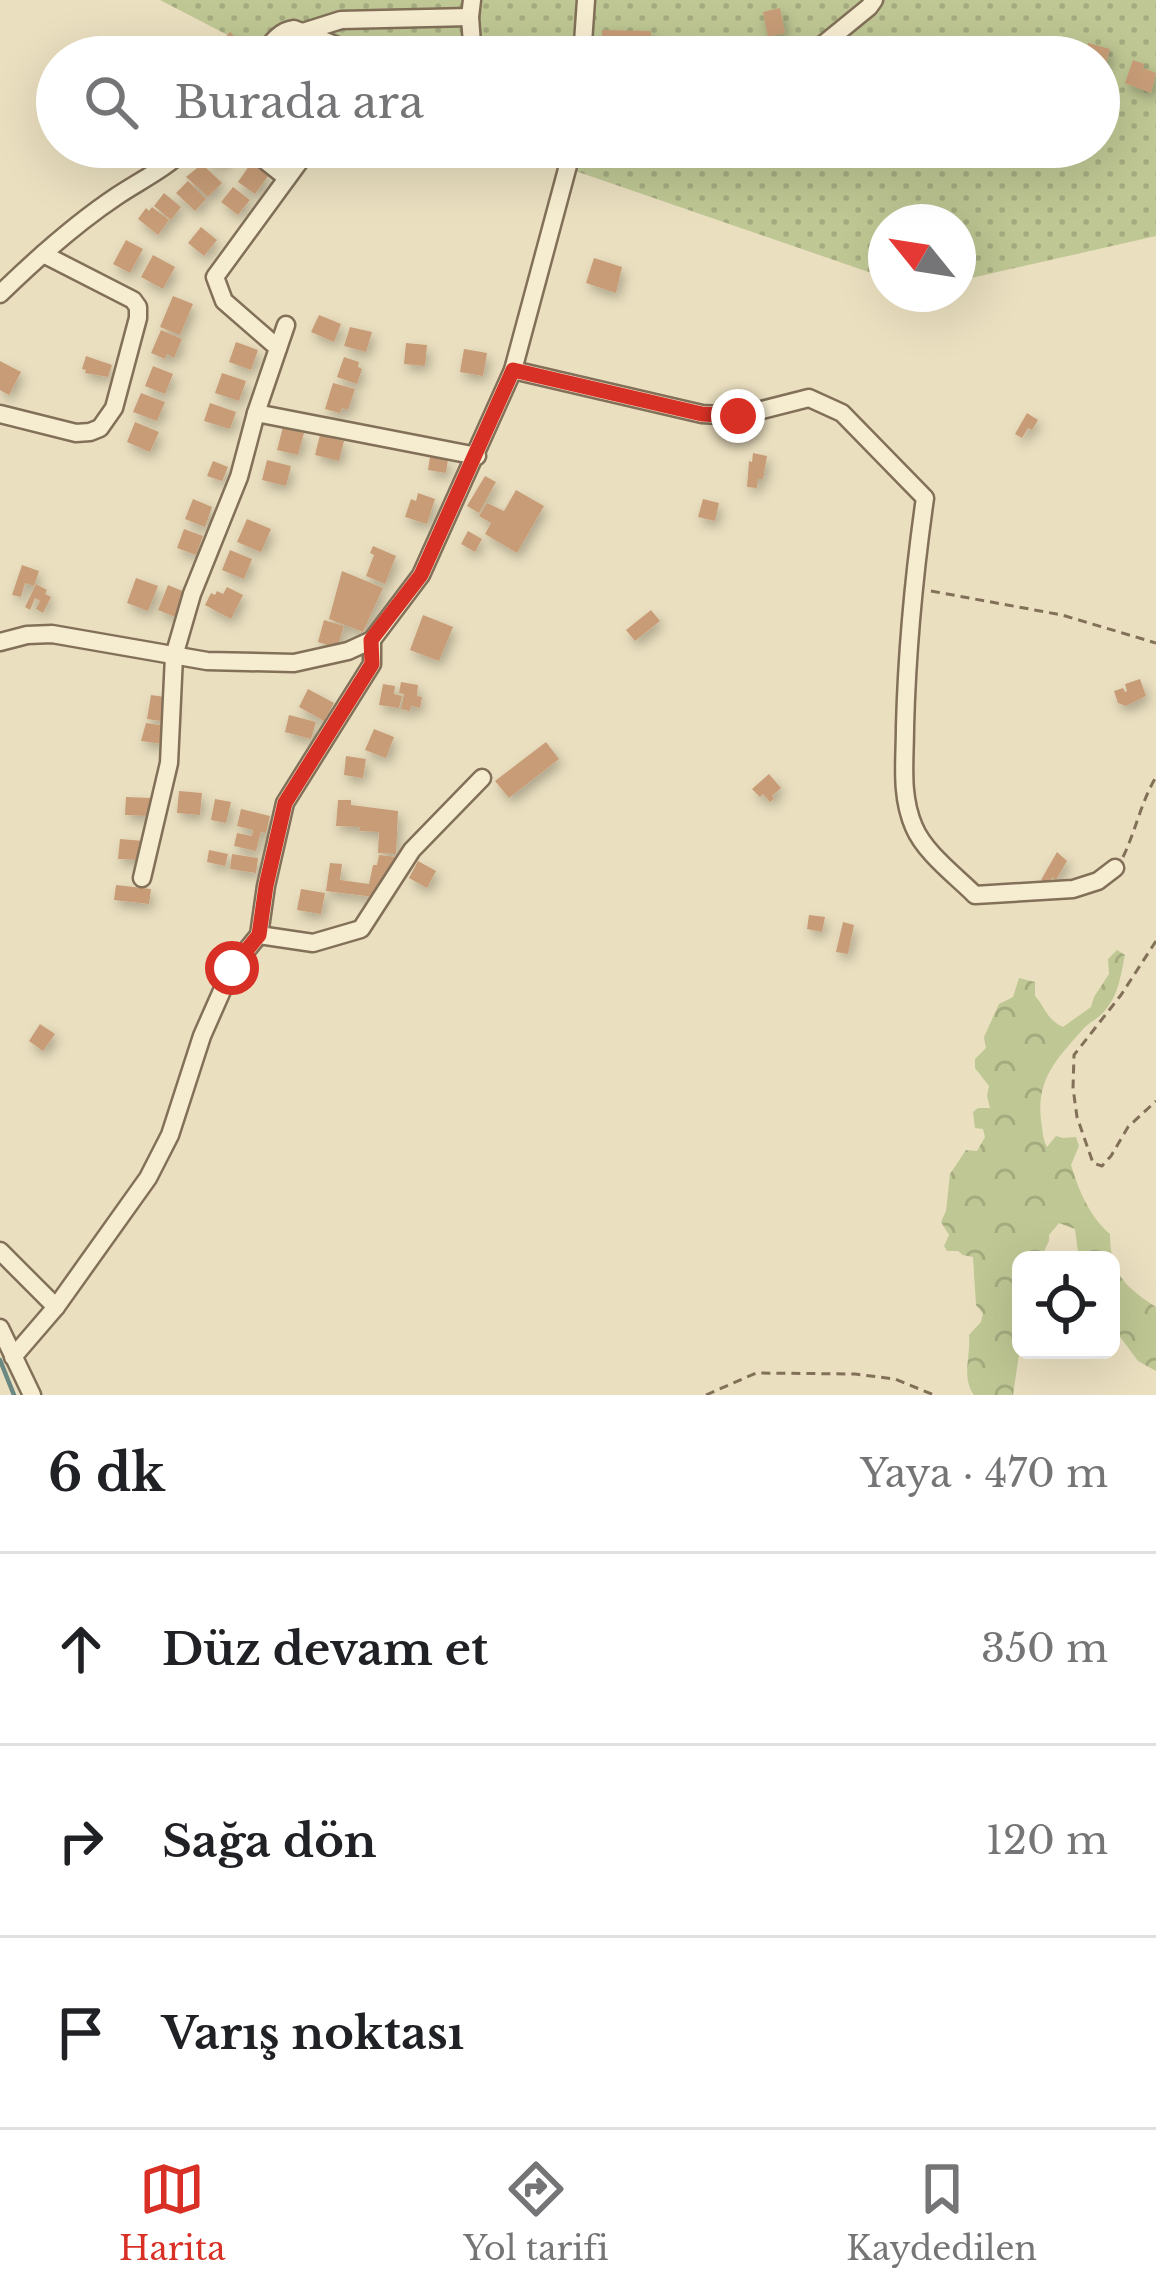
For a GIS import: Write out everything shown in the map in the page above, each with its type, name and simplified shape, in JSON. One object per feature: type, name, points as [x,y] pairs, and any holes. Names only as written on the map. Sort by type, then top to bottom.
[{"type":"street","points":[[583,36],[586,0]]},
{"type":"street","points":[[832,36],[870,2]]},
{"type":"street","points":[[303,32],[341,20],[471,8]]},
{"type":"street","points":[[278,36],[294,29],[313,36]]},
{"type":"street","points":[[0,294],[116,196],[162,168]]},
{"type":"street","points":[[274,168],[287,178]]},
{"type":"street","points":[[278,348],[224,302],[215,277],[294,168]]},
{"type":"street","points":[[0,642],[52,634],[207,661],[294,663],[348,651],[371,640],[421,575],[513,370],[567,168]]},
{"type":"street","points":[[0,414],[76,433],[100,428],[114,408],[138,307],[133,300],[43,254]]},
{"type":"street","points":[[142,878],[169,764],[174,656],[192,594],[239,477],[286,326]]},
{"type":"street","points":[[513,370],[702,414],[738,416],[809,398],[842,413],[925,498],[907,661],[904,796],[914,829],[975,895],[983,897],[1073,890],[1098,881],[1115,868]]},
{"type":"street","points":[[256,412],[477,455]]},
{"type":"street","points":[[13,1357],[56,1307],[148,1178],[170,1135],[202,1036],[232,968],[259,935],[285,803],[372,664],[371,640]]},
{"type":"street","points":[[259,935],[313,943],[361,929],[412,850],[482,778]]},
{"type":"street","points":[[0,1251],[56,1307]]},
{"type":"street","points":[[0,1328],[32,1395]]},
{"type":"path","points":[[912,588],[1062,616],[1156,643]]},
{"type":"path","points":[[1115,868],[1156,777]]},
{"type":"path","points":[[1156,940],[1074,1055],[1077,1117],[1093,1163],[1102,1166],[1128,1126],[1156,1101]]},
{"type":"path","points":[[706,1395],[756,1373],[875,1376],[934,1395]]},
{"type":"green space","points":[[160,0],[1156,0],[1156,236],[976,277],[976,204],[868,204],[868,272],[567,168],[1120,168],[1120,36],[229,36]]},
{"type":"green space","points":[[1117,950],[1125,955],[1114,997],[1051,1070],[1040,1105],[1047,1147],[1056,1136],[1076,1137],[1079,1146],[1071,1165],[1086,1202],[1110,1234],[1112,1251],[1078,1251],[1075,1229],[1059,1223],[1044,1251],[1012,1251],[1012,1359],[1018,1359],[1013,1395],[974,1395],[967,1373],[969,1335],[983,1313],[976,1305],[973,1257],[947,1251],[949,1235],[941,1222],[950,1174],[966,1150],[977,1151],[985,1137],[983,1129],[975,1128],[973,1112],[990,1108],[989,1086],[975,1068],[975,1059],[986,1048],[984,1037],[999,1004],[1013,997],[1019,978],[1035,982],[1035,996],[1063,1027],[1091,1007],[1109,974],[1108,959]]},
{"type":"green space","points":[[1120,1274],[1156,1307],[1156,1371],[1138,1361],[1120,1337]]},
{"type":"building","points":[[780,8],[785,33],[768,36],[763,12]]},
{"type":"building","points":[[602,30],[651,31],[651,36],[602,36]]},
{"type":"building","points":[[1133,60],[1156,73],[1151,93],[1125,83]]},
{"type":"building","points":[[197,168],[206,168],[222,183],[208,197],[186,177]]},
{"type":"building","points":[[248,168],[258,168],[268,176],[255,194],[238,182]]},
{"type":"building","points":[[188,181],[206,199],[195,211],[176,193]]},
{"type":"building","points":[[233,187],[250,200],[238,215],[221,202]]},
{"type":"building","points":[[164,193],[181,207],[171,220],[154,206]]},
{"type":"building","points":[[152,207],[169,220],[158,235],[138,219]]},
{"type":"building","points":[[201,227],[217,240],[204,256],[188,243]]},
{"type":"building","points":[[126,240],[143,249],[130,273],[113,264]]},
{"type":"building","points":[[153,255],[175,267],[163,289],[141,277]]},
{"type":"building","points":[[594,258],[622,267],[616,293],[586,283]]},
{"type":"building","points":[[173,296],[193,304],[180,335],[160,327]]},
{"type":"building","points":[[319,315],[341,324],[334,342],[311,332]]},
{"type":"building","points":[[350,327],[372,332],[366,352],[344,346]]},
{"type":"building","points":[[161,330],[182,339],[174,358],[151,353]]},
{"type":"building","points":[[236,342],[258,350],[251,370],[229,362]]},
{"type":"building","points":[[406,343],[427,345],[425,366],[404,364]]},
{"type":"building","points":[[464,349],[487,353],[483,376],[460,372]]},
{"type":"building","points":[[86,356],[112,365],[108,377],[85,373]]},
{"type":"building","points":[[344,357],[359,362],[362,369],[357,384],[337,377]]},
{"type":"building","points":[[0,361],[21,372],[9,395],[0,390]]},
{"type":"building","points":[[153,366],[173,374],[165,394],[145,386]]},
{"type":"building","points":[[222,373],[246,381],[239,401],[215,393]]},
{"type":"building","points":[[333,383],[355,389],[348,410],[325,409]]},
{"type":"building","points":[[141,393],[165,402],[157,421],[133,412]]},
{"type":"building","points":[[210,403],[236,412],[230,429],[204,421]]},
{"type":"building","points":[[1027,413],[1038,420],[1022,438],[1015,434]]},
{"type":"building","points":[[135,422],[159,432],[150,452],[127,442]]},
{"type":"building","points":[[283,427],[304,433],[298,455],[277,450]]},
{"type":"building","points":[[320,435],[344,441],[339,461],[315,455]]},
{"type":"building","points":[[753,453],[767,456],[757,488],[747,487]]},
{"type":"building","points":[[430,457],[448,459],[446,473],[428,470]]},
{"type":"building","points":[[267,460],[291,466],[286,486],[262,480]]},
{"type":"building","points":[[213,461],[228,467],[222,481],[207,476]]},
{"type":"building","points":[[485,476],[496,482],[479,513],[467,506]]},
{"type":"building","points":[[516,490],[544,506],[517,553],[485,534],[491,523],[479,516],[487,503],[504,511]]},
{"type":"building","points":[[418,493],[435,499],[427,524],[405,517]]},
{"type":"building","points":[[193,499],[212,507],[205,527],[185,519]]},
{"type":"building","points":[[703,499],[719,503],[715,521],[698,517]]},
{"type":"building","points":[[247,519],[271,529],[261,552],[237,542]]},
{"type":"building","points":[[184,529],[203,536],[196,555],[177,548]]},
{"type":"building","points":[[468,531],[482,539],[475,552],[461,544]]},
{"type":"building","points":[[373,546],[396,556],[385,584],[366,576]]},
{"type":"building","points":[[230,550],[252,559],[244,579],[222,570]]},
{"type":"building","points":[[22,565],[39,571],[34,586],[25,583],[21,597],[12,595]]},
{"type":"building","points":[[342,571],[383,588],[363,632],[329,619]]},
{"type":"building","points":[[136,578],[158,586],[148,611],[127,603]]},
{"type":"building","points":[[36,584],[51,597],[43,613],[36,609],[40,601],[35,598],[30,610],[25,607]]},
{"type":"building","points":[[168,585],[187,593],[178,618],[158,610]]},
{"type":"building","points":[[227,587],[243,595],[231,619],[205,605],[211,593],[223,594]]},
{"type":"building","points":[[651,610],[660,621],[635,641],[626,630]]},
{"type":"building","points":[[423,615],[453,627],[439,661],[410,650]]},
{"type":"building","points":[[324,620],[344,626],[337,648],[318,642]]},
{"type":"building","points":[[1140,679],[1146,696],[1126,706],[1118,703],[1114,691],[1123,688],[1125,692],[1125,684]]},
{"type":"building","points":[[401,682],[418,685],[420,708],[401,709]]},
{"type":"building","points":[[383,684],[395,686],[394,694],[402,696],[399,708],[379,705]]},
{"type":"building","points":[[308,689],[334,703],[324,721],[299,707]]},
{"type":"building","points":[[151,695],[172,698],[168,722],[147,719]]},
{"type":"building","points":[[289,715],[316,722],[311,739],[285,732]]},
{"type":"building","points":[[146,723],[166,726],[163,744],[141,741]]},
{"type":"building","points":[[374,729],[394,737],[386,758],[365,750]]},
{"type":"building","points":[[546,742],[559,759],[509,798],[495,781]]},
{"type":"building","points":[[346,756],[366,759],[363,778],[344,775]]},
{"type":"building","points":[[769,774],[781,788],[770,802],[752,789]]},
{"type":"building","points":[[179,791],[202,793],[200,815],[177,813]]},
{"type":"building","points":[[126,797],[151,798],[150,816],[125,815]]},
{"type":"building","points":[[215,799],[231,802],[226,823],[211,820]]},
{"type":"building","points":[[338,800],[398,811],[396,854],[378,853],[379,832],[336,826]]},
{"type":"building","points":[[241,809],[270,816],[256,851],[234,846],[237,833],[252,836],[253,830],[237,826]]},
{"type":"building","points":[[120,839],[144,841],[142,860],[118,859]]},
{"type":"building","points":[[209,850],[228,854],[225,866],[207,862]]},
{"type":"building","points":[[1057,852],[1067,861],[1056,880],[1048,884],[1041,880]]},
{"type":"building","points":[[232,854],[258,858],[256,873],[230,869]]},
{"type":"building","points":[[379,855],[397,857],[374,897],[326,891],[330,863],[342,864],[340,880],[369,884]]},
{"type":"building","points":[[418,861],[436,871],[427,888],[409,878]]},
{"type":"building","points":[[116,885],[151,889],[149,904],[114,900]]},
{"type":"building","points":[[301,889],[325,893],[321,914],[297,910]]},
{"type":"building","points":[[809,915],[825,917],[822,932],[807,929]]},
{"type":"building","points":[[843,922],[854,925],[848,954],[836,952]]},
{"type":"building","points":[[40,1024],[55,1034],[43,1051],[29,1041]]},
{"type":"waterway","points":[[0,1360],[14,1395]]},
{"type":"route","points":[[232,968],[259,935],[285,803],[372,664],[371,640],[421,575],[513,370],[702,414],[738,416]]}]
